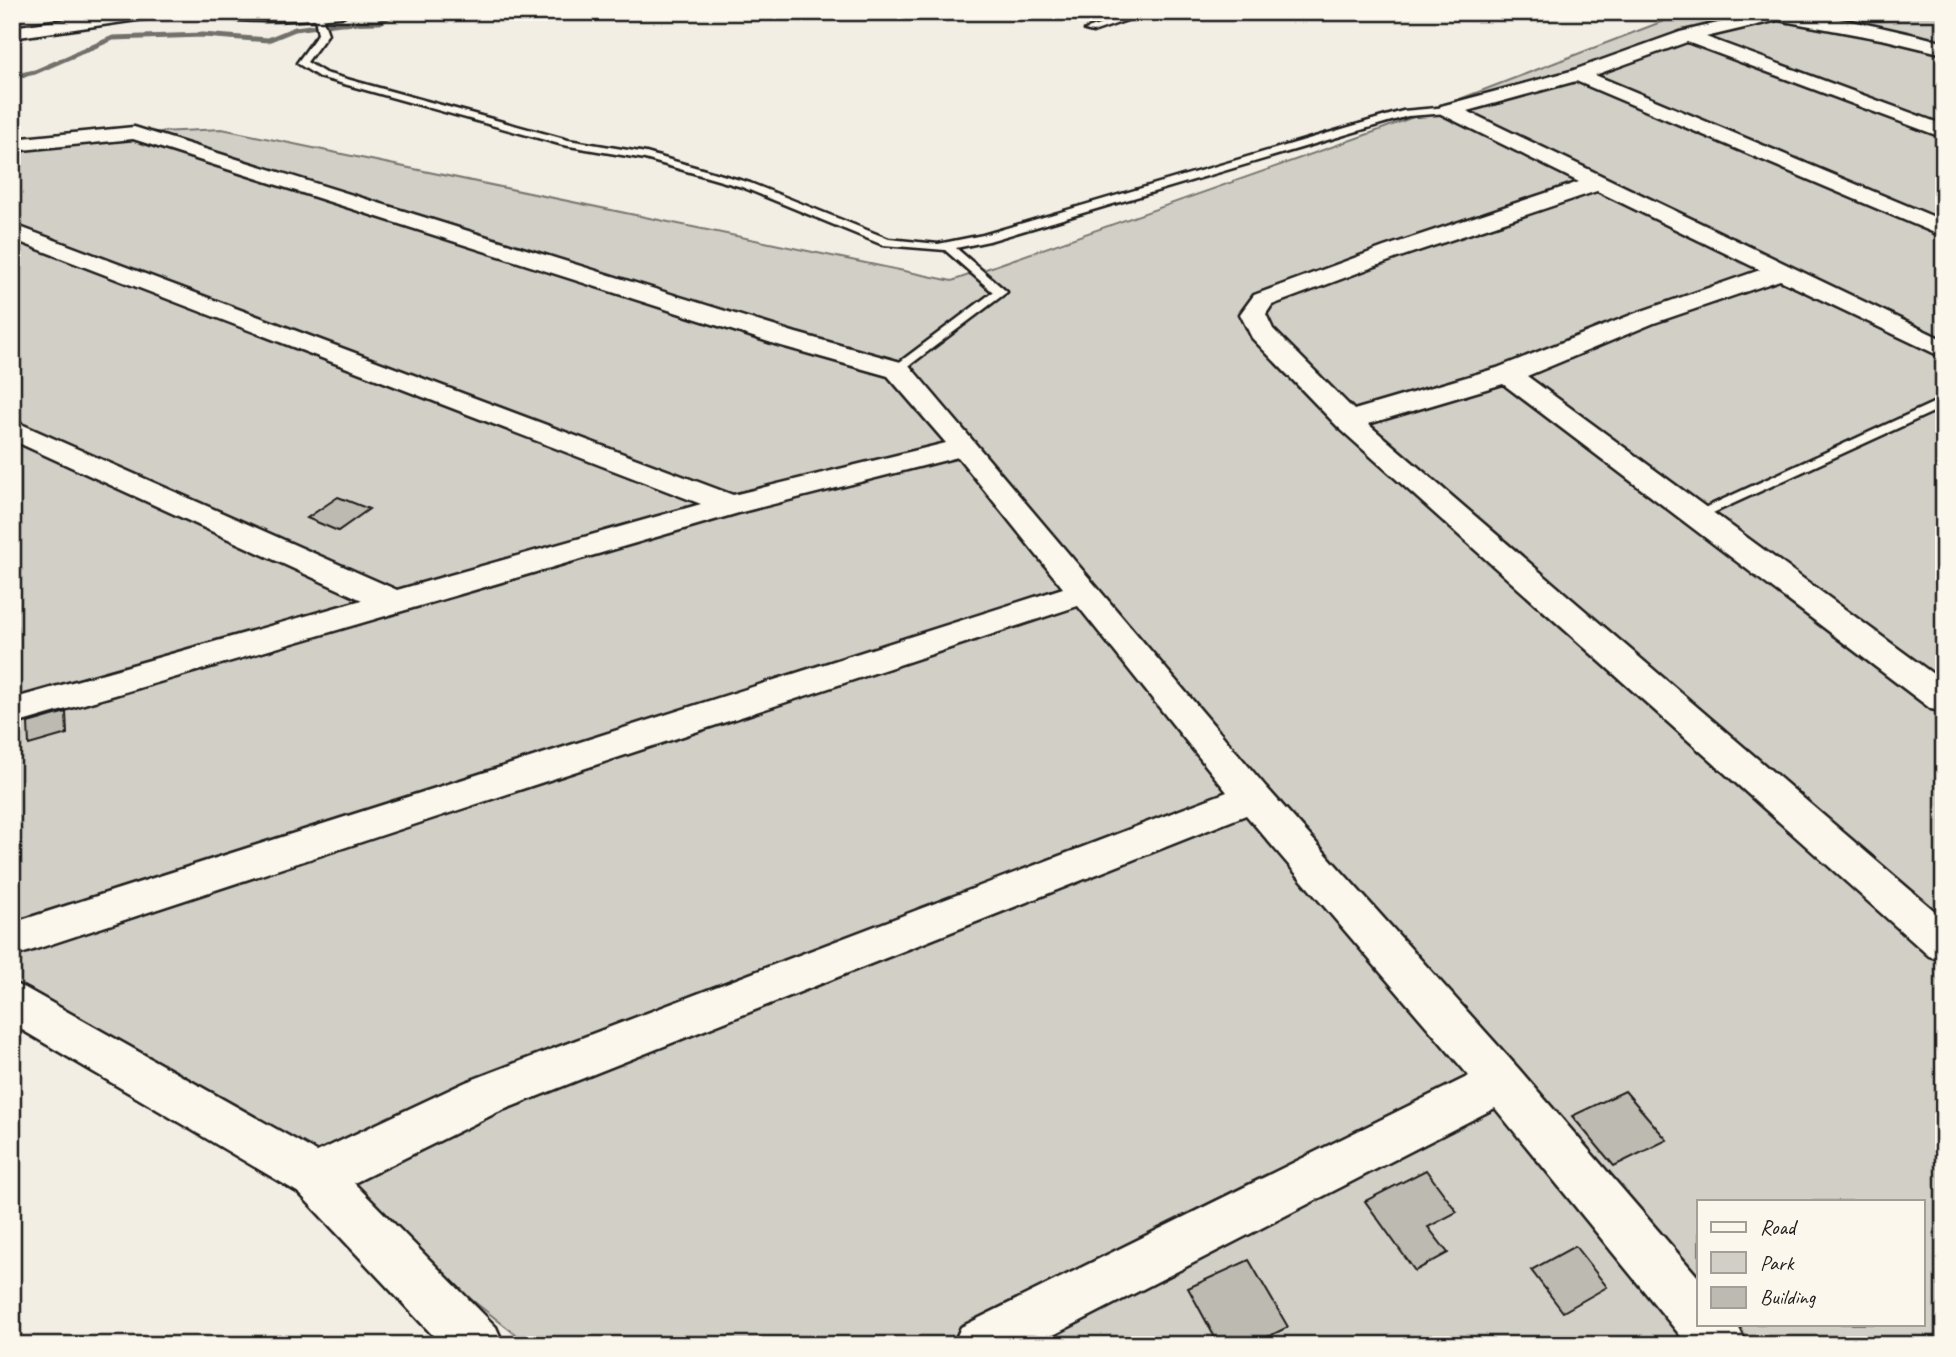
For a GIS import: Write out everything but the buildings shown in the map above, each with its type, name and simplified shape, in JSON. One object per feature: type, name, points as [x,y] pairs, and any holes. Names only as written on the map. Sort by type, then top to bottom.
[{"type":"street","points":[[12,33],[158,12]]},
{"type":"street","points":[[216,12],[320,22],[341,12]]},
{"type":"street","points":[[1448,110],[1578,75],[1687,36],[1782,13],[1795,19],[1886,34],[1944,48]]},
{"type":"street","points":[[1687,36],[1944,132]]},
{"type":"street","points":[[1578,75],[1944,230]]},
{"type":"street","points":[[1448,110],[1944,350]]},
{"type":"street","points":[[12,145],[134,133],[787,339],[898,370],[965,447],[1253,797],[1502,1082],[1697,1316]]},
{"type":"street","points":[[1598,183],[1392,252],[1263,300],[1253,314],[1261,332],[1348,421],[1944,944]]},
{"type":"street","points":[[12,232],[731,505]]},
{"type":"street","points":[[1348,421],[1507,374],[1645,318],[1782,271]]},
{"type":"street","points":[[1507,374],[1944,700]]},
{"type":"street","points":[[12,429],[394,602]]},
{"type":"street","points":[[12,712],[731,505],[965,447]]},
{"type":"street","points":[[12,940],[1085,592]]},
{"type":"street","points":[[316,1177],[482,1097],[1253,797]]},
{"type":"street","points":[[12,1002],[316,1177],[478,1345]]},
{"type":"street","points":[[979,1345],[1502,1082]]},
{"type":"street","points":[[1706,1326],[1721,1345]]},
{"type":"lane","points":[[1090,30],[1146,12]]},
{"type":"lane","points":[[1730,12],[1749,21]]},
{"type":"lane","points":[[320,22],[323,34],[302,63],[322,75],[567,143],[646,156],[746,185],[887,242],[938,248],[985,238],[1407,113],[1448,110]]},
{"type":"lane","points":[[898,370],[1001,292],[947,246]]},
{"type":"lane","points":[[1698,515],[1944,402]]},
{"type":"green space","points":[[1687,12],[1944,12],[1944,1345],[529,1345],[316,1177],[12,1002],[12,139],[222,129],[952,281],[1374,132]]},
{"type":"waterway","points":[[12,77],[35,72],[113,38],[203,35],[268,40],[295,29],[341,23],[380,22],[397,12]]}]
